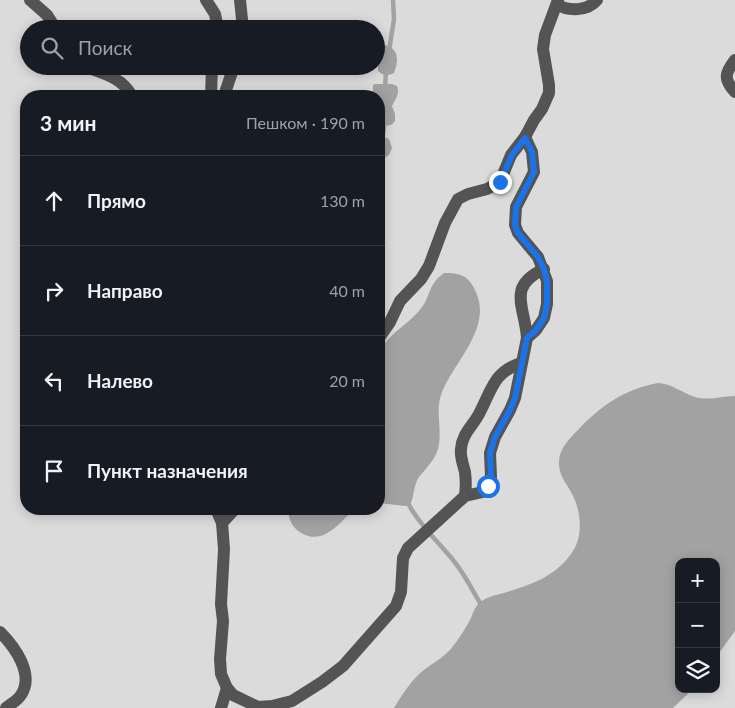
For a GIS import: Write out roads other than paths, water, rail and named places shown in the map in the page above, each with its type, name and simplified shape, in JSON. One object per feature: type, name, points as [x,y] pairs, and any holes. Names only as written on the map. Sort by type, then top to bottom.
[{"type":"lane","points":[[30,0],[50,20]]},
{"type":"lane","points":[[206,0],[215,14],[216,20]]},
{"type":"lane","points":[[240,0],[242,20]]},
{"type":"lane","points":[[385,329],[400,301],[421,279],[429,266],[458,199],[487,189],[500,182],[512,155],[525,138],[542,109],[549,93],[543,49],[545,35],[558,2],[564,9],[582,9],[591,6],[597,0]]},
{"type":"lane","points":[[735,60],[728,69],[726,76],[728,83],[735,92]]},
{"type":"lane","points":[[108,75],[122,82],[128,90]]},
{"type":"lane","points":[[211,90],[212,75]]},
{"type":"lane","points":[[226,90],[231,75]]},
{"type":"lane","points":[[525,138],[532,152],[534,172],[516,207],[515,225],[518,233],[538,257],[544,269],[548,287],[544,318],[536,330],[527,338]]},
{"type":"lane","points":[[219,515],[222,523],[224,549],[221,604],[223,621],[220,659],[221,674],[226,688],[233,695],[258,707],[292,701],[343,666],[396,606],[400,592],[403,558],[412,543],[465,496],[487,491],[491,477],[490,453],[495,437],[515,398],[527,338],[520,293],[526,280],[544,269]]},
{"type":"lane","points":[[465,496],[465,473],[461,457],[463,439],[480,412],[494,382],[510,367],[521,364]]},
{"type":"lane","points":[[222,523],[229,515]]},
{"type":"lane","points":[[0,632],[14,648],[26,675],[22,695],[6,708]]},
{"type":"lane","points":[[221,708],[226,688]]},
{"type":"waterway","points":[[389,51],[394,19],[393,0]]},
{"type":"waterway","points":[[385,88],[386,71]]},
{"type":"waterway","points":[[409,505],[424,527],[457,565],[480,603]]}]
